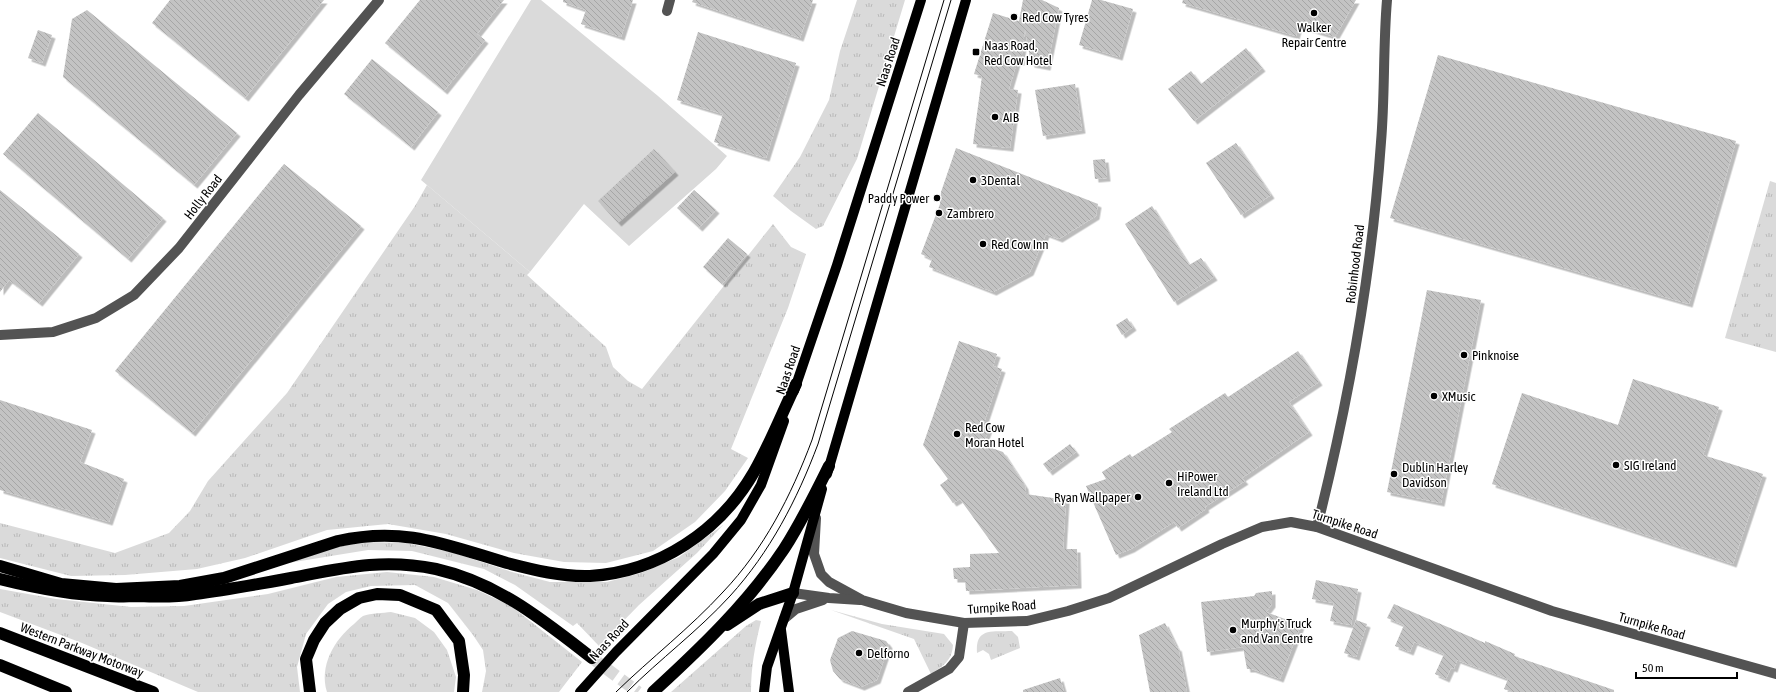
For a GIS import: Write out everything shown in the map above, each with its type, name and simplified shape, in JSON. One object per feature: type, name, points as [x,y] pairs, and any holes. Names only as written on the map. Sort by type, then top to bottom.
[{"type":"highway","points":[[0,566],[61,584],[116,589],[180,586],[224,578],[357,536],[381,535],[423,538],[455,546],[532,570],[590,576],[628,570],[658,559],[689,543],[726,510],[754,473],[770,442],[796,384]]},
{"type":"highway","points":[[653,692],[715,634],[769,570],[785,548],[829,466]]},
{"type":"highway","points":[[0,579],[42,589],[67,592],[108,596],[162,597],[193,595],[357,565],[384,563],[414,566],[461,576],[500,593],[519,603],[592,658]]},
{"type":"highway","points":[[715,634],[759,604],[793,593]]},
{"type":"highway","points":[[310,692],[306,659],[314,640],[325,623],[340,609],[359,598],[378,594],[400,595],[436,610],[459,641],[464,675],[463,692]]},
{"type":"highway","name":"Western Parkway Motorway","points":[[0,633],[153,692]]},
{"type":"highway","points":[[0,665],[66,692]]},
{"type":"main road","name":"Naas Road","points":[[580,692],[625,642],[713,554],[741,520],[761,484],[777,443],[837,265],[921,0]]},
{"type":"main road","points":[[764,692],[767,667],[793,593],[817,504],[966,0]]},
{"type":"main road","points":[[781,630],[789,692]]},
{"type":"street","name":"Holly Road","points":[[0,335],[53,332],[96,318],[134,295],[179,248],[299,95],[378,0]]},
{"type":"street","points":[[667,11],[670,0]]},
{"type":"street","name":"Robinhood Road","points":[[1317,527],[1340,435],[1368,280],[1381,142],[1387,0]]},
{"type":"street","points":[[817,504],[814,554],[821,574],[829,582],[862,600]]},
{"type":"street","name":"Turnpike Road","points":[[862,600],[906,613],[964,623],[1027,621],[1068,611],[1109,598],[1222,544],[1262,527],[1291,522],[1317,527],[1552,611],[1776,674]]},
{"type":"street","points":[[793,593],[829,598],[862,600]]},
{"type":"street","points":[[784,619],[796,609],[829,598]]},
{"type":"street","points":[[908,692],[948,669],[959,658],[964,623]]},
{"type":"green space","points":[[531,0],[541,0],[658,96],[727,156],[716,169],[629,246],[584,204],[530,272],[421,180]]},
{"type":"green space","points":[[857,0],[905,0],[857,159],[823,226],[816,229],[773,196],[800,157],[829,100],[840,51]]},
{"type":"green space","points":[[1770,181],[1776,183],[1776,352],[1725,338]]},
{"type":"green space","points":[[427,185],[530,272],[527,275],[606,347],[613,367],[628,381],[642,389],[773,224],[791,247],[806,254],[788,308],[731,449],[748,458],[725,491],[695,522],[653,551],[606,563],[564,562],[514,553],[446,534],[388,524],[327,530],[245,558],[197,569],[125,575],[71,576],[0,558],[0,523],[115,553],[169,533],[190,511],[208,481],[287,393],[415,206]]},
{"type":"green space","points":[[723,525],[697,553],[639,605],[599,646],[577,623],[573,626],[515,585],[484,569],[412,551],[368,550],[288,563],[340,546],[370,542],[406,543],[451,552],[512,572],[550,582],[607,582],[641,573],[679,557]]},
{"type":"green space","points":[[387,572],[434,577],[477,590],[511,606],[582,662],[559,692],[482,692],[486,671],[483,650],[448,603],[415,585],[371,586],[346,592],[328,604],[306,634],[297,667],[300,692],[198,692],[82,643],[0,612],[0,589],[56,599],[131,607],[184,606],[268,594],[336,577]]},
{"type":"green space","points":[[831,610],[882,624],[944,634],[953,645],[951,655],[943,666],[931,674],[914,639]]},
{"type":"green space","points":[[391,612],[415,618],[434,632],[447,650],[456,677],[454,692],[327,692],[325,673],[327,663],[330,654],[340,638],[363,616]]},
{"type":"green space","points":[[756,620],[761,621],[754,656],[751,692],[671,692],[746,626]]},
{"type":"green space","points":[[1012,631],[1018,637],[1020,648],[991,660],[989,654],[983,650],[977,653],[977,645],[982,635],[992,632]]},
{"type":"building","points":[[170,0],[324,0],[245,98],[152,23]]},
{"type":"building","points":[[420,0],[504,0],[477,34],[485,40],[444,91],[385,43]]},
{"type":"building","points":[[563,0],[633,0],[621,37],[581,24],[586,10],[563,2]]},
{"type":"building","points":[[693,0],[813,0],[800,38],[692,2]]},
{"type":"building","points":[[1023,0],[1042,0],[1059,8],[1047,67],[1031,64],[1025,29],[1021,62],[1017,62],[1009,89],[1018,90],[1010,148],[973,144],[982,76],[974,74],[993,13],[1019,21]]},
{"type":"building","points":[[1092,0],[1101,0],[1133,9],[1119,57],[1079,45]]},
{"type":"building","points":[[1183,0],[1356,0],[1335,37],[1299,26],[1296,36],[1182,3]]},
{"type":"building","points":[[87,10],[237,133],[194,185],[63,77],[72,19]]},
{"type":"building","points":[[38,30],[52,35],[42,63],[28,58]]},
{"type":"building","points":[[698,32],[796,63],[766,158],[714,142],[723,114],[677,100]]},
{"type":"building","points":[[1246,48],[1262,68],[1194,121],[1168,89],[1191,71],[1201,84]]},
{"type":"building","points":[[1438,55],[1736,141],[1689,304],[1390,218]]},
{"type":"building","points":[[372,59],[438,112],[411,147],[344,94]]},
{"type":"building","points":[[1075,84],[1082,130],[1043,136],[1035,90]]},
{"type":"building","points":[[38,113],[163,218],[128,259],[3,154]]},
{"type":"building","points":[[1236,143],[1271,195],[1241,215],[1206,163]]},
{"type":"building","points":[[956,148],[1098,204],[1096,216],[1059,239],[1046,234],[1030,272],[993,292],[929,267],[932,259],[921,254],[940,204],[941,192]]},
{"type":"building","points":[[654,149],[675,172],[618,223],[598,201]]},
{"type":"building","points":[[1105,159],[1107,178],[1095,179],[1093,160]]},
{"type":"building","points":[[284,164],[361,226],[192,433],[115,371]]},
{"type":"building","points":[[0,190],[79,254],[39,303],[9,280],[0,292]]},
{"type":"building","points":[[694,190],[716,210],[699,228],[677,208]]},
{"type":"building","points":[[1152,206],[1189,265],[1201,258],[1214,277],[1174,302],[1125,224]]},
{"type":"building","points":[[728,238],[747,254],[722,284],[703,267]]},
{"type":"building","name":"XMusic","points":[[1427,290],[1481,300],[1441,503],[1387,492]]},
{"type":"building","points":[[1127,318],[1133,327],[1122,335],[1116,325]]},
{"type":"building","name":"Red Cow Moran Hotel","points":[[959,341],[997,354],[993,366],[1002,369],[984,423],[990,425],[983,445],[1003,452],[1025,486],[1026,494],[1066,500],[1063,549],[1077,549],[1078,585],[966,591],[965,579],[954,579],[953,568],[970,567],[970,554],[999,553],[960,499],[953,503],[940,485],[948,479],[923,445]]},
{"type":"building","points":[[1298,351],[1319,382],[1289,402],[1309,432],[1242,478],[1245,481],[1205,507],[1206,509],[1178,528],[1174,522],[1131,549],[1116,555],[1086,486],[1106,479],[1102,472],[1130,454],[1132,457],[1172,432],[1169,429],[1225,393],[1228,397]]},
{"type":"building","name":"SIG Ireland","points":[[1633,379],[1719,407],[1703,455],[1763,474],[1733,564],[1492,484],[1522,393],[1618,425]]},
{"type":"building","points":[[0,400],[92,430],[80,462],[124,479],[109,522],[0,490]]},
{"type":"building","points":[[1070,444],[1076,452],[1049,472],[1043,464]]},
{"type":"building","points":[[1316,580],[1358,589],[1351,625],[1330,621],[1334,603],[1312,599]]},
{"type":"building","name":"Murphy's Truck and Van Centre","points":[[1272,591],[1272,604],[1266,612],[1301,625],[1280,679],[1252,669],[1247,669],[1243,647],[1207,652],[1201,602],[1254,596],[1256,593]]},
{"type":"building","points":[[1394,604],[1485,643],[1485,641],[1515,654],[1514,656],[1614,690],[1614,692],[1512,692],[1504,689],[1508,679],[1457,660],[1454,669],[1451,668],[1446,679],[1435,674],[1444,654],[1414,642],[1410,652],[1395,646],[1404,625],[1387,618]]},
{"type":"building","points":[[1356,620],[1367,624],[1356,657],[1344,653]]},
{"type":"building","points":[[1165,623],[1177,648],[1178,647],[1187,692],[1150,692],[1139,635]]},
{"type":"building","name":"Delforno","points":[[852,631],[886,641],[889,645],[877,680],[861,687],[840,679],[833,671],[830,660],[838,638]]},
{"type":"building","points":[[1060,678],[1064,692],[1023,692],[1023,690]]},
{"type":"tunnel","points":[[592,658],[638,692]]},
{"type":"tram line","points":[[616,692],[697,618],[738,575],[764,540],[795,481],[812,440],[944,0]]},
{"type":"tram line","points":[[627,692],[718,609],[730,596],[758,562],[781,524],[801,485],[818,444],[951,0]]},
{"type":"place","name":"Walker Repair Centre","points":[[1314,13]]},
{"type":"place","name":"Red Cow Tyres","points":[[1014,17]]},
{"type":"place","name":"Naas Road, Red Cow Hotel","points":[[976,52]]},
{"type":"place","name":"AIB","points":[[995,117]]},
{"type":"place","name":"3Dental","points":[[973,180]]},
{"type":"place","name":"Paddy Power","points":[[937,198]]},
{"type":"place","name":"Zambrero","points":[[939,213]]},
{"type":"place","name":"Red Cow Inn","points":[[983,244]]},
{"type":"place","name":"Pinknoise","points":[[1464,355]]},
{"type":"place","name":"XMusic","points":[[1434,396]]},
{"type":"place","name":"Red Cow Moran Hotel","points":[[957,434]]},
{"type":"place","name":"SIG Ireland","points":[[1616,465]]},
{"type":"place","name":"Dublin Harley Davidson","points":[[1394,474]]},
{"type":"place","name":"HiPower Ireland Ltd","points":[[1169,483]]},
{"type":"place","name":"Ryan Wallpaper","points":[[1138,497]]},
{"type":"place","name":"Murphy's Truck and Van Centre","points":[[1233,630]]},
{"type":"place","name":"Delforno","points":[[859,653]]}]
